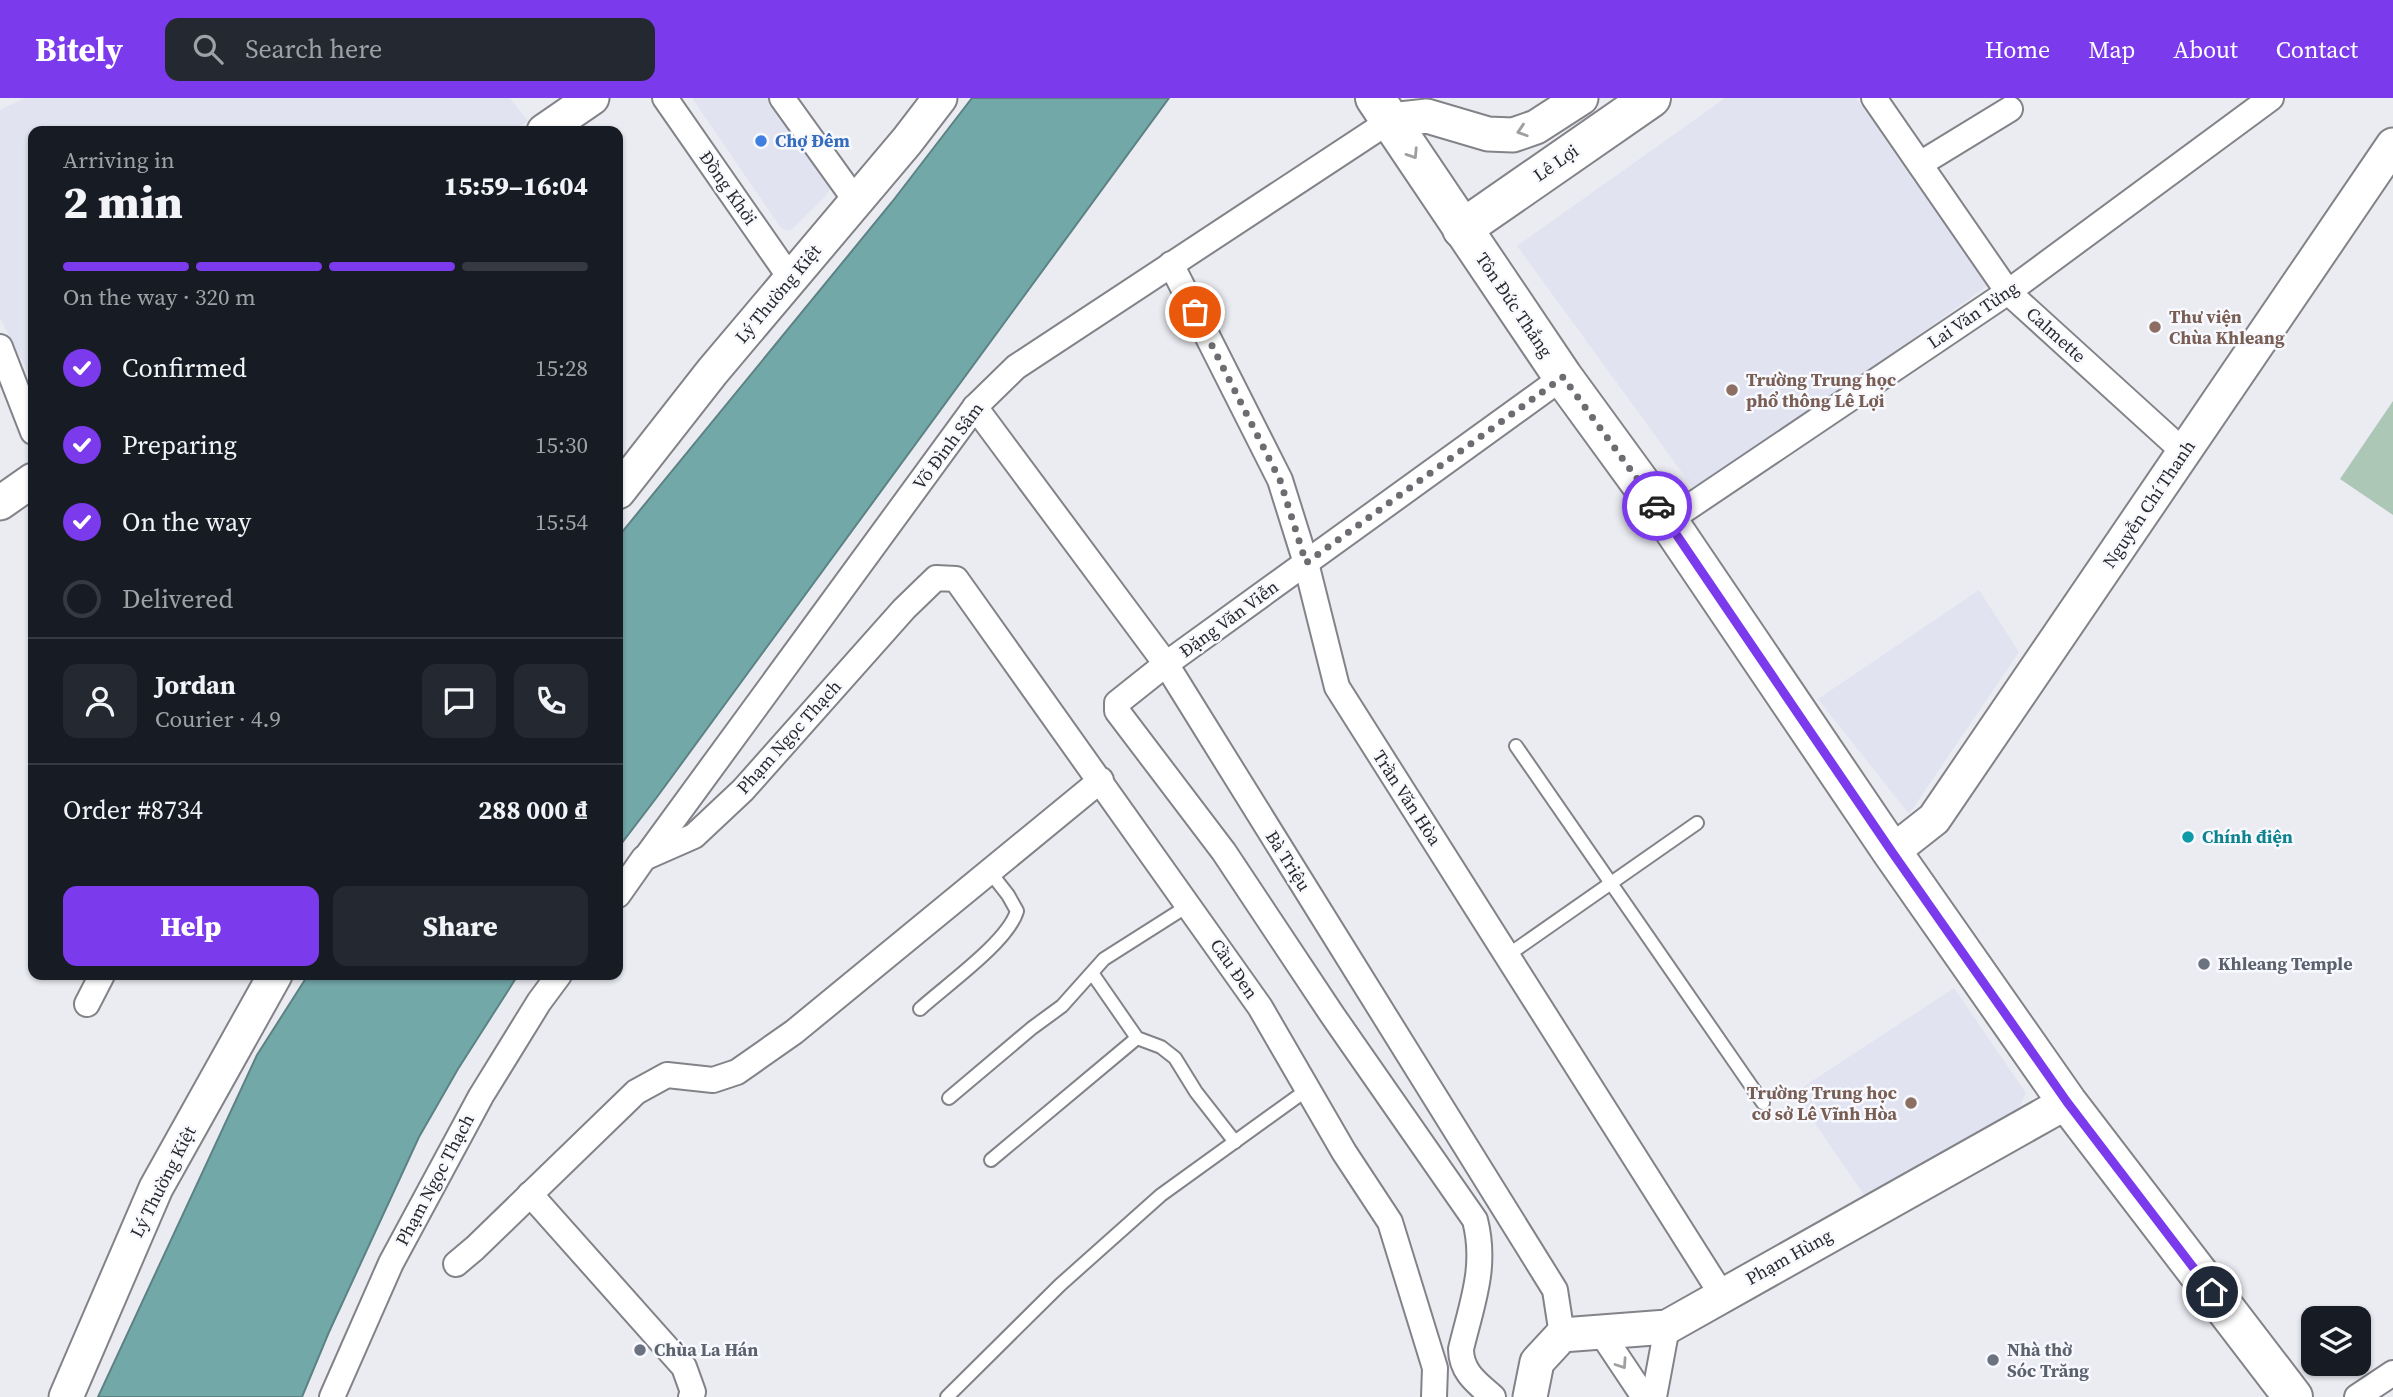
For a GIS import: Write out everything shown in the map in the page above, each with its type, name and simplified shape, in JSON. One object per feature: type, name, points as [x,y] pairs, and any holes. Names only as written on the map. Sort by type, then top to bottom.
[{"type":"main road","points":[[551,126],[592,98]]},
{"type":"main road","name":"Lý Thường Kiệt","points":[[623,486],[712,372],[940,98]]},
{"type":"main road","points":[[1383,109],[1427,116],[1488,134],[1513,135],[1536,127],[1581,98]]},
{"type":"main road","name":"Lê Lợi","points":[[1462,229],[1632,103]]},
{"type":"main road","name":"Tôn Đức Thắng","points":[[1383,109],[1563,377],[1668,521],[1892,852],[2067,1102],[2293,1397]]},
{"type":"main road","name":"Nguyễn Chí Thanh","points":[[1892,852],[1934,819],[2393,145]]},
{"type":"main road","points":[[0,503],[28,484]]},
{"type":"main road","name":"Lý Thường Kiệt","points":[[66,1397],[156,1188],[272,980]]},
{"type":"main road","name":"Phạm Hùng","points":[[1562,1335],[1667,1327],[2067,1102]]},
{"type":"main road","points":[[1530,1397],[1537,1362],[1562,1335]]},
{"type":"street","name":"Đồng Khởi","points":[[665,98],[791,279]]},
{"type":"street","points":[[782,98],[856,201]]},
{"type":"street","name":"Calmette","points":[[1874,98],[2008,292],[2184,452]]},
{"type":"street","name":"Lai Văn Tửng","points":[[1668,521],[2008,292],[2271,98]]},
{"type":"street","name":"Võ Đình Sâm","points":[[644,858],[975,407],[1016,367],[1171,264],[1383,109]]},
{"type":"street","points":[[1920,164],[2010,109]]},
{"type":"street","name":"Trần Văn Hòa","points":[[1171,264],[1280,480],[1306,563],[1337,687],[1722,1295]]},
{"type":"street","points":[[0,347],[28,419]]},
{"type":"street","name":"Đặng Văn Viễn","points":[[1493,1397],[1470,1376],[1461,1361],[1461,1349],[1480,1268],[1481,1243],[1475,1220],[1224,852],[1117,711],[1117,703],[1166,664],[1563,377]]},
{"type":"street","name":"Bà Triệu","points":[[975,407],[1166,664],[1555,1290],[1562,1335]]},
{"type":"street","name":"Phạm Ngọc Thạch","points":[[644,858],[694,836],[743,790],[904,609],[936,578],[956,579]]},
{"type":"street","name":"Cầu Đen","points":[[956,579],[1260,1007],[1344,1152],[1390,1222],[1435,1368],[1434,1397]]},
{"type":"street","points":[[456,1264],[636,1092],[667,1075],[713,1080],[737,1072],[794,1032],[1101,780]]},
{"type":"street","points":[[623,888],[644,858]]},
{"type":"street","points":[[87,1004],[99,980]]},
{"type":"street","name":"Phạm Ngọc Thạch","points":[[332,1397],[391,1263],[410,1227],[481,1096],[555,980]]},
{"type":"street","points":[[530,1194],[684,1367],[693,1392],[691,1397]]},
{"type":"street","points":[[1654,1397],[1667,1327]]},
{"type":"street","points":[[1600,1331],[1644,1397]]},
{"type":"street","points":[[2357,1397],[2393,1373]]},
{"type":"lane","points":[[1516,746],[1763,1103]]},
{"type":"lane","points":[[1508,955],[1697,823]]},
{"type":"lane","points":[[920,1009],[1004,934],[1015,917],[1017,911],[1013,903],[990,872]]},
{"type":"lane","points":[[949,1098],[1062,1006],[1104,959],[1189,905]]},
{"type":"lane","points":[[1092,973],[1137,1038],[1161,1047],[1175,1058],[1196,1092],[1235,1142]]},
{"type":"lane","points":[[991,1160],[1137,1038]]},
{"type":"lane","points":[[947,1397],[1060,1284],[1161,1195],[1308,1089]]},
{"type":"shaded area","points":[[25,98],[510,98],[528,121],[520,126],[28,126],[28,372],[0,318],[0,110]]},
{"type":"shaded area","name":"Chợ Đêm","points":[[692,98],[769,98],[833,185],[824,198],[790,231],[781,228]]},
{"type":"shaded area","name":"Trường Trung học phổ thông Lê Lợi","points":[[1725,98],[1856,98],[1987,286],[1697,493],[1517,246]]},
{"type":"shaded area","points":[[1979,590],[2019,652],[1909,814],[1818,699]]},
{"type":"shaded area","name":"Trường Trung học cơ sở Lê Vĩnh Hòa","points":[[1954,988],[2026,1093],[2017,1112],[1867,1199],[1794,1093]]},
{"type":"green space","points":[[2393,401],[2393,515],[2340,479]]},
{"type":"water","points":[[972,98],[1169,98],[623,841],[623,531],[892,202]]},
{"type":"water","points":[[305,980],[515,980],[458,1069],[419,1137],[302,1397],[98,1397],[257,1055]]},
{"type":"way so far","points":[[1195,312],[1280,480],[1306,563],[1563,377],[1657,506]]},
{"type":"place","name":"Chợ Đêm","points":[[761,141]]},
{"type":"place","name":"Thư viện Chùa Khleang","points":[[2155,327]]},
{"type":"place","name":"Trường Trung học phổ thông Lê Lợi","points":[[1732,390]]},
{"type":"place","name":"Chính điện","points":[[2188,837]]},
{"type":"place","name":"Khleang Temple","points":[[2204,964]]},
{"type":"place","name":"Trường Trung học cơ sở Lê Vĩnh Hòa","points":[[1911,1103]]},
{"type":"place","name":"Chùa La Hán","points":[[640,1350]]},
{"type":"place","name":"Nhà thờ Sóc Trăng","points":[[1993,1360]]},
{"type":"route","points":[[1657,506],[1892,852],[2067,1102],[2212,1292]]}]
